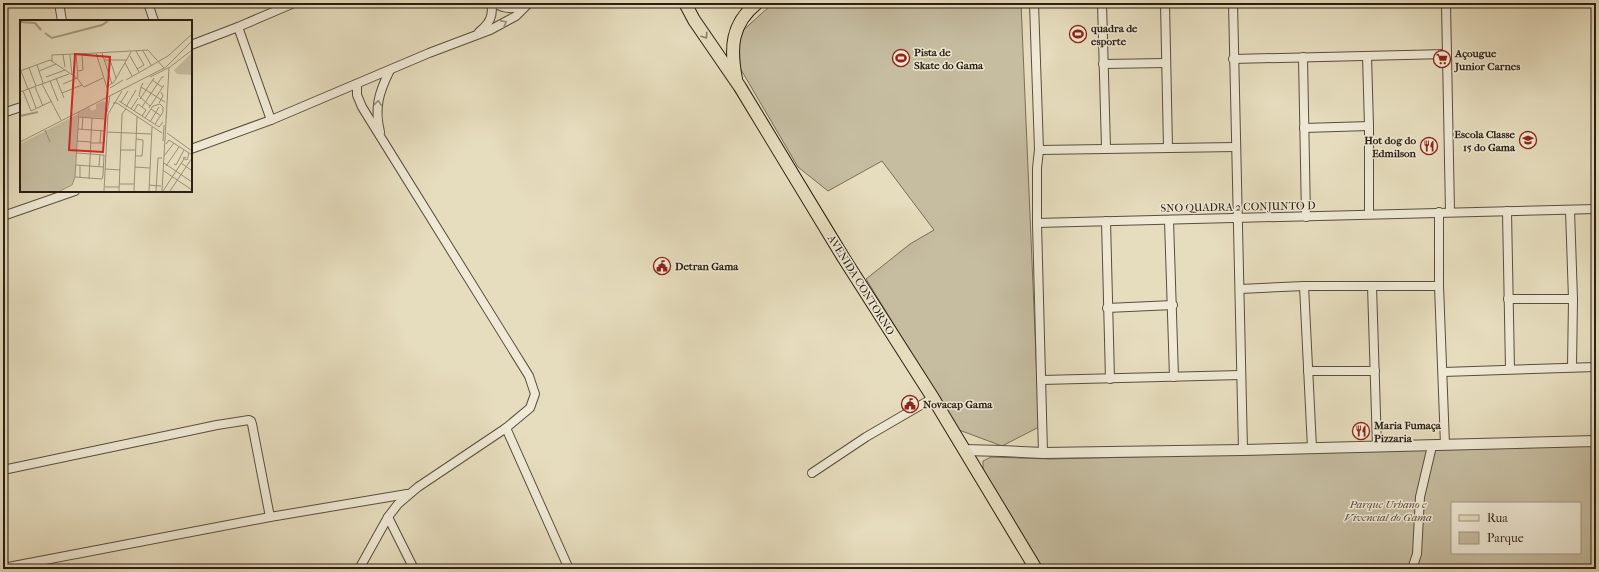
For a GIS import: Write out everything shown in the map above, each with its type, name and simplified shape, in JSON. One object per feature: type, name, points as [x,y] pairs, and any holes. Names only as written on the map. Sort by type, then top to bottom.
[{"type":"main road","name":"AVENIDA CONTORNO","points":[[685,3],[694,20],[737,84],[843,257],[933,398],[1036,569]]},
{"type":"main road","points":[[737,84],[733,61],[733,40],[737,28],[744,16],[757,3]]},
{"type":"street","points":[[59,3],[62,20]]},
{"type":"street","points":[[148,3],[154,20]]},
{"type":"street","points":[[192,45],[294,3]]},
{"type":"street","points":[[475,35],[484,27],[491,17],[491,3]]},
{"type":"street","points":[[495,3],[501,7],[514,9],[528,4]]},
{"type":"street","points":[[1034,3],[1039,150],[1037,168],[1043,453]]},
{"type":"street","points":[[1102,3],[1106,148]]},
{"type":"street","points":[[1165,3],[1168,148]]},
{"type":"street","points":[[1233,3],[1233,59],[1239,218],[1243,450]]},
{"type":"street","points":[[1446,3],[1450,212]]},
{"type":"street","points":[[192,149],[271,120],[508,21],[516,16],[528,4]]},
{"type":"street","points":[[238,27],[271,120]]},
{"type":"street","points":[[1233,59],[1447,54]]},
{"type":"street","points":[[1367,56],[1369,214]]},
{"type":"street","points":[[1302,57],[1306,216]]},
{"type":"street","points":[[1103,64],[1166,64]]},
{"type":"street","points":[[381,139],[377,122],[379,93],[390,70]]},
{"type":"street","points":[[357,84],[357,95],[359,101],[381,139],[529,376],[535,394],[530,408],[506,428],[408,494],[388,517],[359,569]]},
{"type":"street","points":[[3,112],[20,107]]},
{"type":"street","points":[[1304,128],[1369,126]]},
{"type":"street","points":[[1039,150],[1236,147]]},
{"type":"street","points":[[3,216],[72,192]]},
{"type":"street","name":"SNO QUADRA 2 CONJUNTO D","points":[[1038,223],[1596,209]]},
{"type":"street","points":[[1570,210],[1573,299],[1572,367]]},
{"type":"street","points":[[1507,211],[1510,369]]},
{"type":"street","points":[[1439,212],[1439,286],[1444,445]]},
{"type":"street","points":[[1169,220],[1173,305],[1174,377]]},
{"type":"street","points":[[1106,221],[1107,308],[1110,379]]},
{"type":"street","points":[[1240,289],[1304,286],[1439,286]]},
{"type":"street","points":[[1304,286],[1312,448]]},
{"type":"street","points":[[1372,286],[1377,447]]},
{"type":"street","points":[[1508,299],[1573,299]]},
{"type":"street","points":[[1107,308],[1173,305]]},
{"type":"street","points":[[1442,372],[1596,367]]},
{"type":"street","points":[[1308,372],[1375,371]]},
{"type":"street","points":[[1041,380],[1241,375]]},
{"type":"street","points":[[812,473],[866,437],[933,398]]},
{"type":"street","points":[[3,470],[217,425],[249,420],[252,424],[270,517]]},
{"type":"street","points":[[506,428],[569,569]]},
{"type":"street","points":[[964,450],[1043,453],[1432,446],[1596,441]]},
{"type":"street","points":[[1412,569],[1417,554],[1420,497],[1432,446]]},
{"type":"street","points":[[3,564],[3,568],[270,517],[408,494]]},
{"type":"street","points":[[388,517],[414,569]]},
{"type":"green space","points":[[788,3],[1021,3],[1039,427],[1002,446],[959,430],[866,279],[910,244],[934,230],[882,161],[828,191],[798,167],[740,68],[739,34],[771,5]]},
{"type":"green space","name":"Parque Urbano e Vivencial do Gama","points":[[1596,446],[1596,569],[1043,569],[983,471],[983,461],[991,457],[1051,459]]},
{"type":"place","name":"quadra de esporte","points":[[1078,34]]},
{"type":"place","name":"Pista de Skate do Gama","points":[[901,58]]},
{"type":"place","name":"Açougue Junior Carnes","points":[[1442,59]]},
{"type":"place","name":"Escola Classe 15 do Gama","points":[[1528,140]]},
{"type":"place","name":"Hot dog do Edmilson","points":[[1429,146]]},
{"type":"place","name":"Detran Gama","points":[[662,266]]},
{"type":"place","name":"Novacap Gama","points":[[910,404]]},
{"type":"place","name":"Maria Fumaça Pizzaria","points":[[1361,431]]}]
